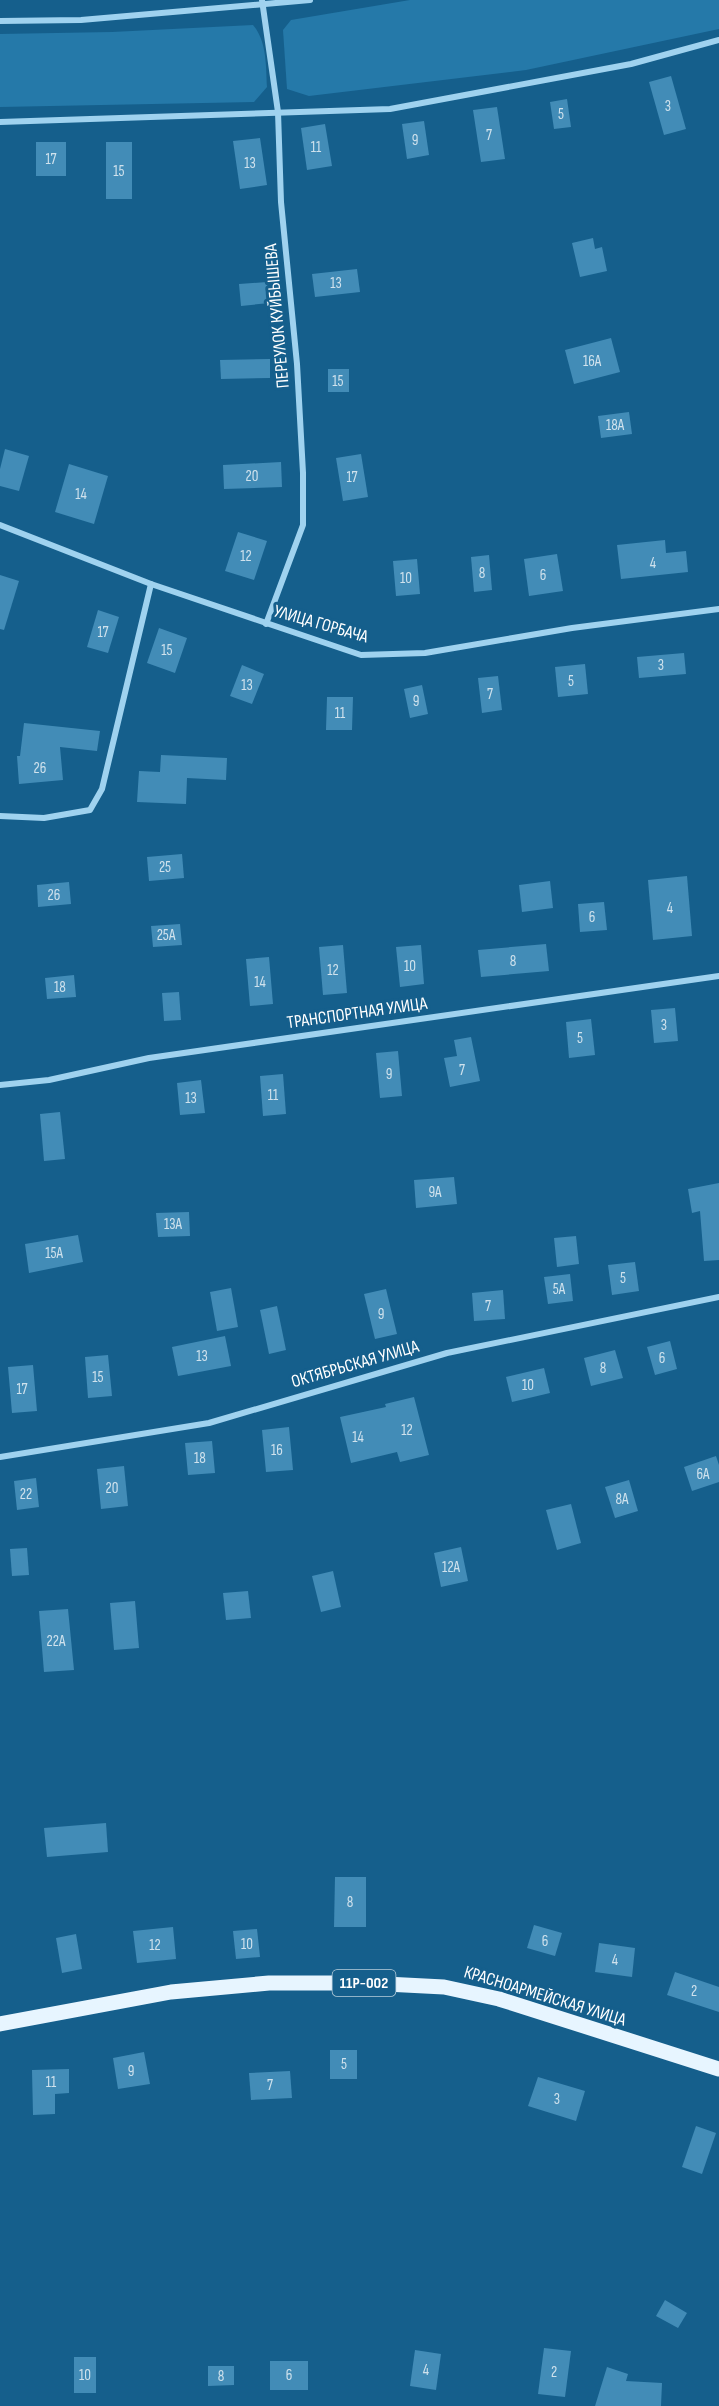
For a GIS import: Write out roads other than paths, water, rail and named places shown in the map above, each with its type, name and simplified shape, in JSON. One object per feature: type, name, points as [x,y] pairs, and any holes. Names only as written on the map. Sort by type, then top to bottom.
[{"type":"main road","name":"КРАСНОАРМЕЙСКАЯ УЛИЦА","points":[[0,2024],[171,1992],[269,1983],[366,1983],[444,1987],[500,1999],[719,2069]]},
{"type":"street","points":[[0,21],[81,20],[310,0]]},
{"type":"street","name":"ПЕРЕУЛОК КУЙБЫШЕВА","points":[[262,3],[278,112],[281,202],[303,473],[303,525],[266,624]]},
{"type":"street","points":[[0,122],[390,109],[631,64],[719,40]]},
{"type":"street","name":"УЛИЦА ГОРБАЧА","points":[[0,525],[151,584],[361,655],[425,653],[604,624],[719,609]]},
{"type":"street","points":[[0,816],[44,818],[90,810],[102,789],[151,584]]},
{"type":"street","name":"ТРАНСПОРТНАЯ УЛИЦА","points":[[0,1085],[48,1080],[149,1058],[719,976]]},
{"type":"street","name":"ОКТЯБРЬСКАЯ УЛИЦА","points":[[0,1457],[209,1423],[447,1353],[719,1298]]}]
